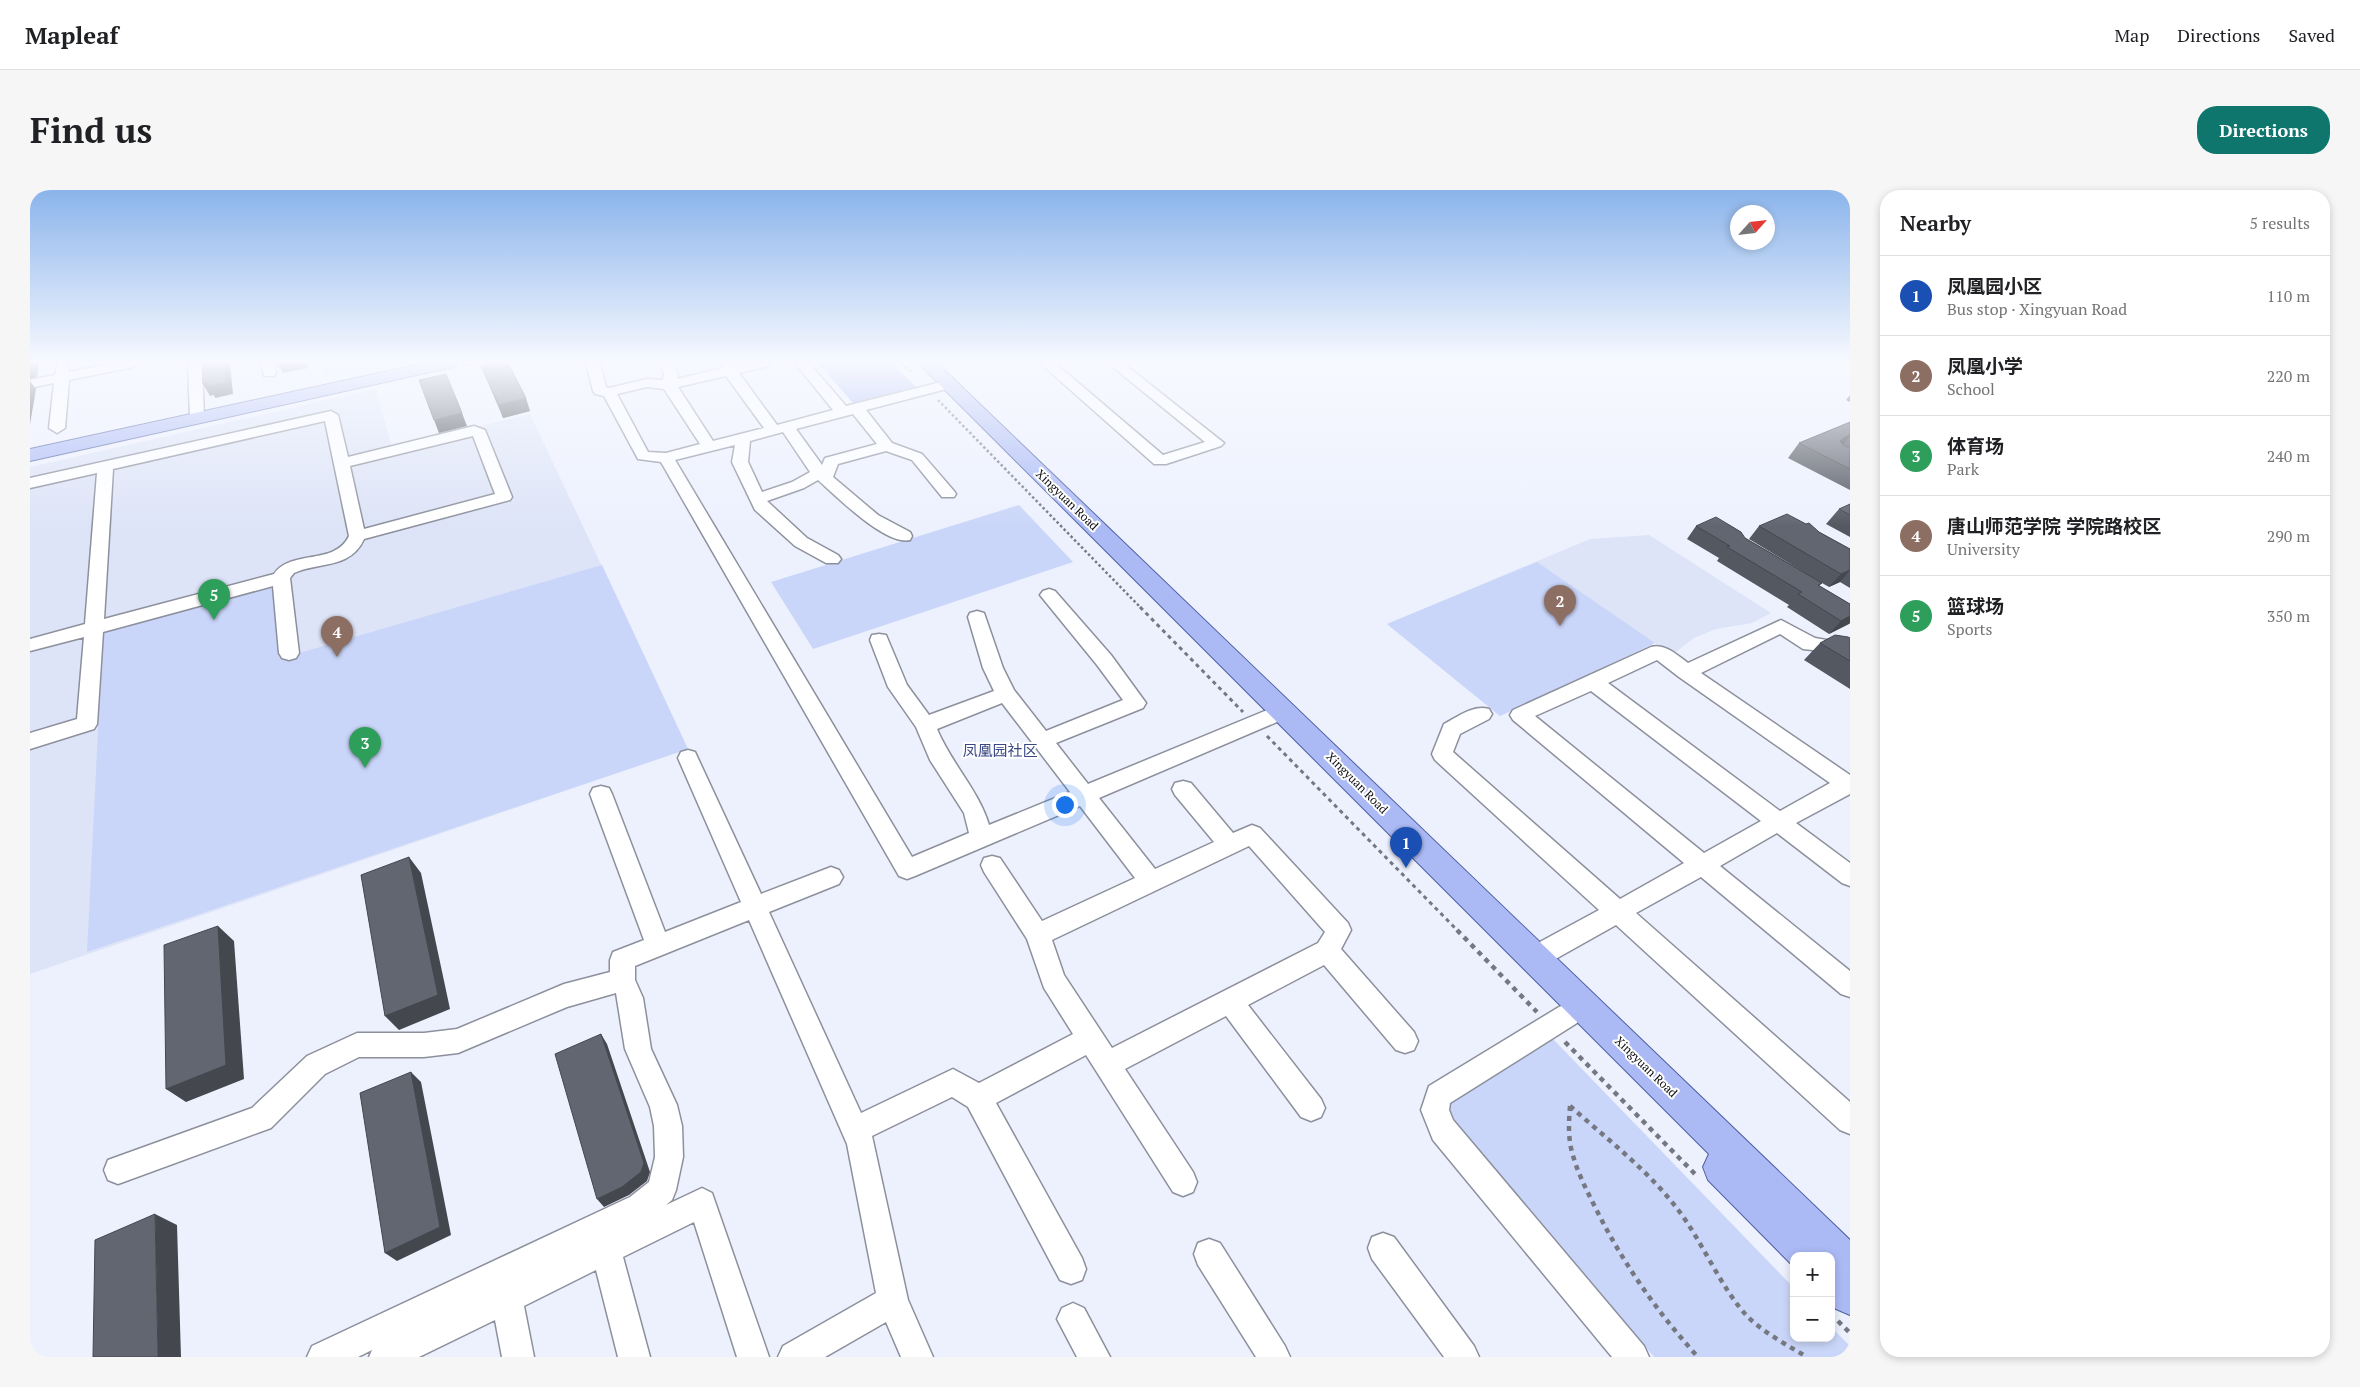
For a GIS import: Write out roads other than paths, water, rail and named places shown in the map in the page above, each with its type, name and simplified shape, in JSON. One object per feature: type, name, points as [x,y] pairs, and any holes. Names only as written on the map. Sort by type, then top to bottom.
[{"type":"main road","name":"Xingyuan Road","points":[[971,417],[1269,717],[1560,1021],[1806,1252]]},
{"type":"main road","points":[[30,455],[197,418]]},
{"type":"main road","name":"Xingyuan Road","points":[[1269,717],[1534,958],[1850,1267]]},
{"type":"main road","points":[[1835,1281],[1850,1296]]},
{"type":"street","points":[[57,428],[58,417]]},
{"type":"street","points":[[225,417],[227,438]]},
{"type":"street","points":[[30,482],[316,417]]},
{"type":"street","points":[[332,417],[356,540]]},
{"type":"street","points":[[623,417],[643,456],[666,458],[820,417]]},
{"type":"street","points":[[690,417],[709,447]]},
{"type":"street","points":[[771,417],[822,476],[872,519],[904,536]]},
{"type":"street","points":[[857,417],[887,446],[916,457],[948,494]]},
{"type":"street","points":[[1110,417],[1160,461],[1216,443],[1184,417]]},
{"type":"street","points":[[289,653],[281,578],[286,570],[341,555],[356,540],[506,502],[480,433],[474,431],[341,462]]},
{"type":"street","points":[[743,438],[740,462],[761,507],[801,542],[832,559]]},
{"type":"street","points":[[758,499],[822,476],[831,461],[887,446]]},
{"type":"street","points":[[666,458],[907,869],[1269,717]]},
{"type":"street","points":[[30,741],[87,724],[105,466]]},
{"type":"street","points":[[30,644],[281,578]]},
{"type":"street","points":[[1041,741],[1136,703],[1104,660],[1049,595]]},
{"type":"street","points":[[977,617],[993,668],[1006,694],[1151,881]]},
{"type":"street","points":[[1686,672],[1781,626],[1810,644],[1849,649]]},
{"type":"street","points":[[879,640],[898,687],[926,725],[937,754],[974,811],[982,838]]},
{"type":"street","points":[[1534,958],[1618,912],[1703,865],[1779,823],[1848,785],[1658,652],[1520,714],[1703,865],[1850,986]]},
{"type":"street","points":[[1592,682],[1850,876]]},
{"type":"street","points":[[926,725],[1006,694]]},
{"type":"street","points":[[1482,714],[1451,729],[1442,754],[1848,1116]]},
{"type":"street","points":[[688,758],[861,1143],[893,1301],[917,1357]]},
{"type":"street","points":[[1183,789],[1229,844]]},
{"type":"street","points":[[601,794],[659,947]]},
{"type":"street","points":[[1038,935],[1252,834],[1339,930],[1326,951],[1106,1065]]},
{"type":"street","points":[[992,866],[1038,935],[1053,980],[1183,1182]]},
{"type":"street","points":[[323,1357],[640,1207],[662,1190],[670,1157],[668,1126],[663,1105],[638,1049],[630,998],[623,980],[622,960],[659,947],[831,877]]},
{"type":"street","points":[[1326,951],[1406,1041]]},
{"type":"street","points":[[118,1170],[261,1118],[316,1065],[357,1045],[424,1045],[458,1041],[564,996],[623,980]]},
{"type":"street","points":[[1230,1002],[1311,1108]]},
{"type":"street","points":[[1560,1021],[1439,1095],[1435,1110],[1443,1130],[1633,1357]]},
{"type":"street","points":[[978,1098],[1090,1039]]},
{"type":"street","points":[[870,1123],[953,1082],[978,1098],[1071,1269]]},
{"type":"street","points":[[389,1356],[702,1203],[753,1357]]},
{"type":"street","points":[[1383,1248],[1463,1357]]},
{"type":"street","points":[[606,1250],[634,1357]]},
{"type":"street","points":[[1210,1254],[1274,1357]]},
{"type":"street","points":[[507,1298],[518,1357]]},
{"type":"street","points":[[794,1357],[893,1301]]},
{"type":"street","points":[[1074,1319],[1094,1357]]},
{"type":"place","name":"篮球场","points":[[214,620]]},
{"type":"place","name":"凤凰小学","points":[[1560,626]]},
{"type":"place","name":"唐山师范学院 学院路校区","points":[[337,657]]},
{"type":"place","name":"体育场","points":[[365,768]]},
{"type":"place","name":"凤凰园小区","points":[[1406,868]]},
{"type":"district","name":"凤凰园社区","points":[[1000,751]]}]
